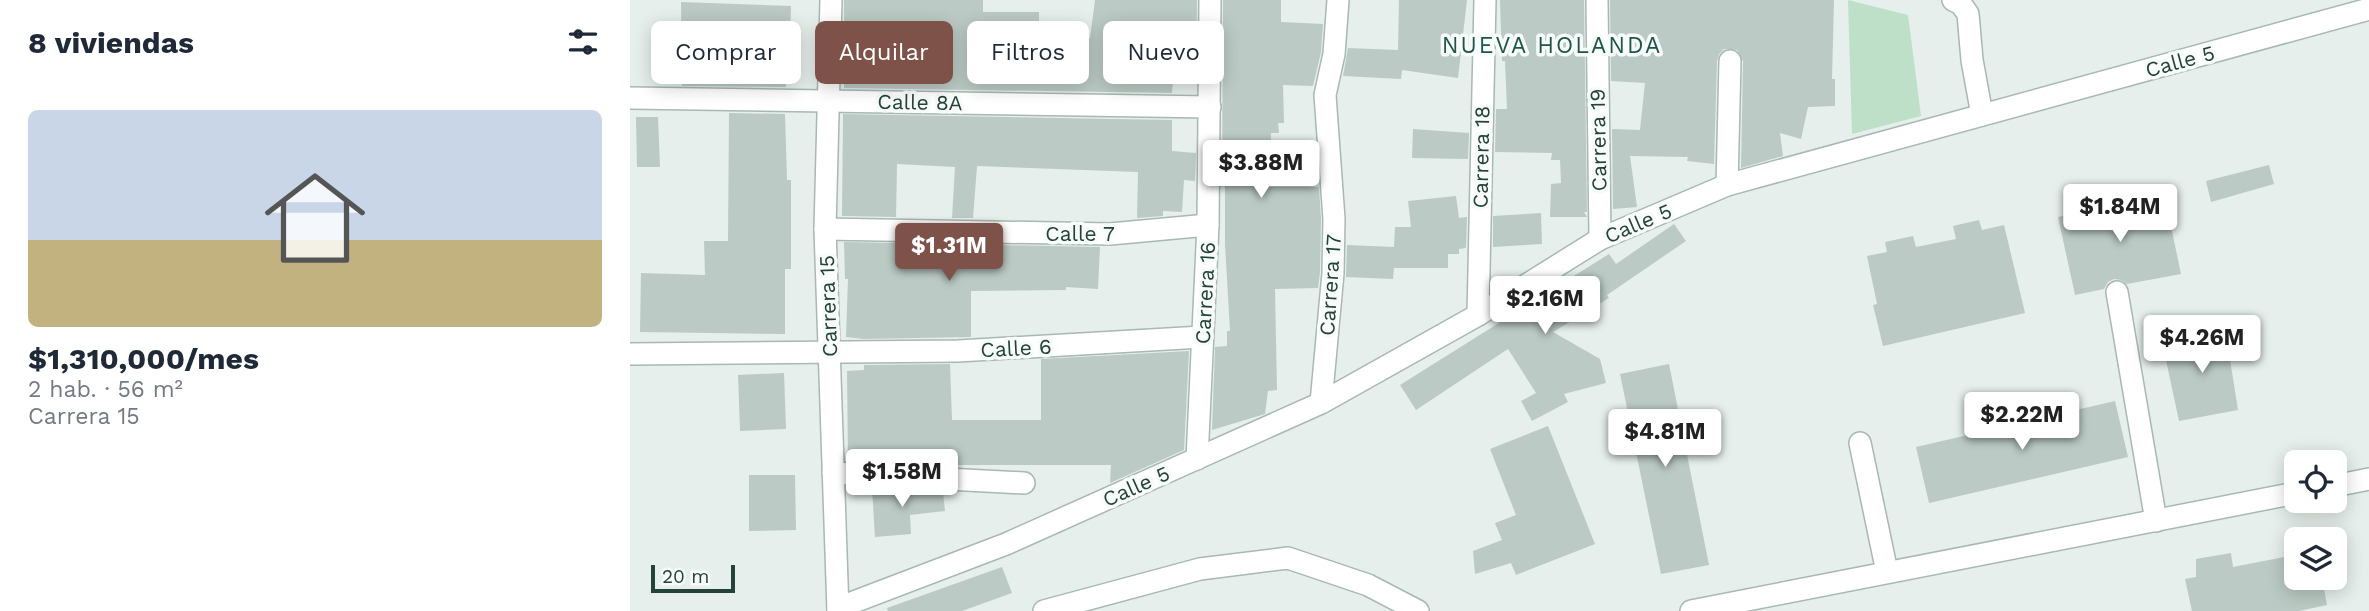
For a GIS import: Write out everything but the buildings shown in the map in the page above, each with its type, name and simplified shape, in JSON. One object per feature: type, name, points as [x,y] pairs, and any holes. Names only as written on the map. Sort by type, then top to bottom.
[{"type":"street","name":"Carrera 15","points":[[831,0],[825,229],[838,609]]},
{"type":"street","name":"Carrera 16","points":[[1197,459],[1208,225],[1210,0]]},
{"type":"street","name":"Carrera 17","points":[[1321,403],[1333,273],[1334,219],[1325,95],[1334,54],[1338,0]]},
{"type":"street","name":"Carrera 18","points":[[1478,315],[1485,0]]},
{"type":"street","name":"Carrera 19","points":[[1597,0],[1600,239]]},
{"type":"street","points":[[1953,0],[1968,14],[1972,60],[1982,115]]},
{"type":"street","name":"Calle 5","points":[[838,609],[1006,544],[1321,403],[1478,315],[1600,239],[1727,185],[2369,9]]},
{"type":"street","points":[[1727,185],[1730,61]]},
{"type":"street","name":"Calle 8A","points":[[630,98],[1210,107]]},
{"type":"street","name":"Calle 7","points":[[825,229],[1110,234],[1208,225]]},
{"type":"street","points":[[2117,292],[2155,521]]},
{"type":"street","name":"Calle 6","points":[[630,354],[958,351],[1202,337]]},
{"type":"street","points":[[1860,443],[1887,572]]},
{"type":"street","points":[[833,473],[1024,483]]},
{"type":"street","points":[[2347,483],[2369,479]]},
{"type":"street","points":[[1691,611],[2284,495]]},
{"type":"street","points":[[1044,611],[1200,569],[1287,558],[1368,585],[1418,611]]},
{"type":"green space","points":[[1848,0],[1908,15],[1921,116],[1852,134]]},
{"type":"district","name":"NUEVA HOLANDA","points":[[1552,45]]}]
